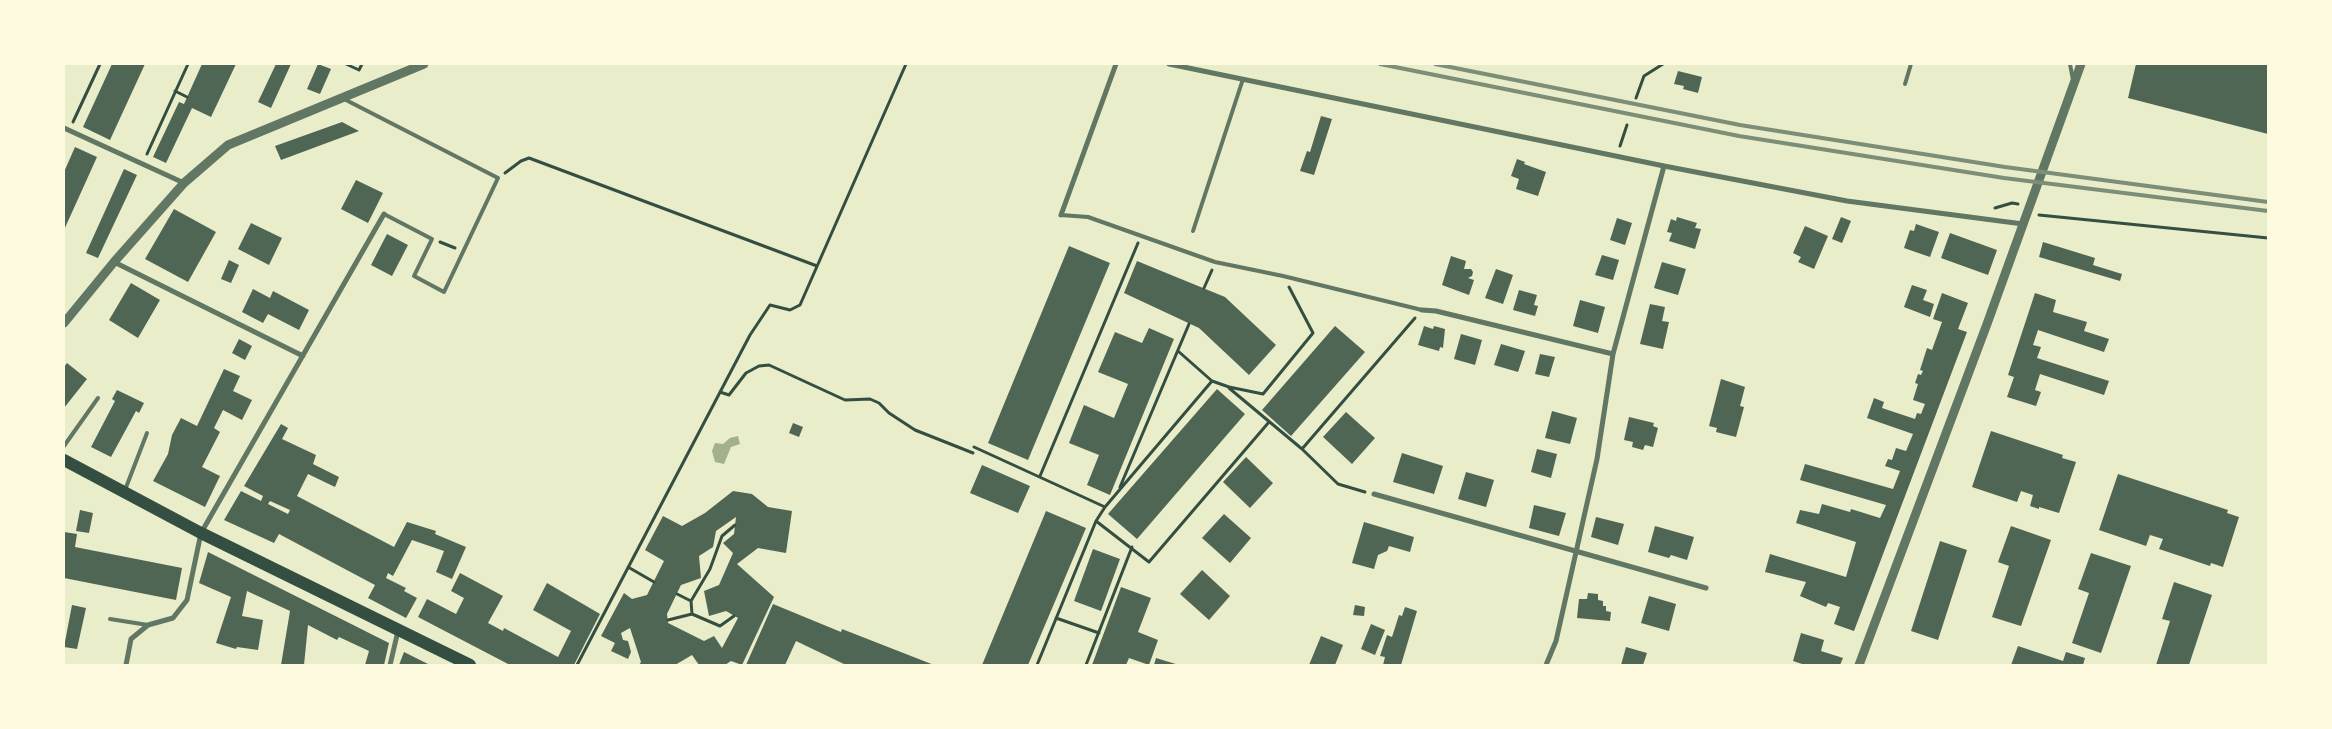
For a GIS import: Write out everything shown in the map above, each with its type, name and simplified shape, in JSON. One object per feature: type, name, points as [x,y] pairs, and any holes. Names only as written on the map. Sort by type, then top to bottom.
[{"type":"main road","points":[[64,460],[201,533],[470,665]]},
{"type":"street","points":[[64,324],[114,262],[184,183],[228,145],[424,64]]},
{"type":"street","points":[[1061,215],[1116,64]]},
{"type":"street","points":[[1169,64],[1664,166],[1847,200],[2024,224]]},
{"type":"street","points":[[1858,665],[2024,224],[2082,64]]},
{"type":"street","points":[[67,129],[184,183]]},
{"type":"street","points":[[1546,665],[1556,641],[1598,459],[1613,354],[1664,166]]},
{"type":"street","points":[[126,665],[130,639],[148,625],[173,618],[187,600],[201,533],[384,214]]},
{"type":"street","points":[[114,262],[303,356]]},
{"type":"street","points":[[1422,310],[1436,311],[1613,354]]},
{"type":"street","points":[[1374,494],[1706,588]]},
{"type":"street","points":[[390,665],[398,631]]},
{"type":"lane","points":[[1905,84],[1911,64]]},
{"type":"lane","points":[[2070,64],[2074,84]]},
{"type":"lane","points":[[1192,231],[1243,79]]},
{"type":"lane","points":[[341,97],[498,178],[444,292],[414,276],[432,239],[384,214]]},
{"type":"lane","points":[[1061,215],[1088,217],[1215,262],[1283,276],[1422,310]]},
{"type":"lane","points":[[64,446],[98,398]]},
{"type":"lane","points":[[124,492],[147,433]]},
{"type":"lane","points":[[110,619],[148,625]]},
{"type":"path","points":[[67,129],[100,64]]},
{"type":"path","points":[[142,164],[188,64]]},
{"type":"path","points":[[346,64],[359,70],[362,64]]},
{"type":"path","points":[[577,665],[750,335],[770,304],[790,310],[800,305],[906,64]]},
{"type":"path","points":[[1636,98],[1644,76],[1663,64]]},
{"type":"path","points":[[175,91],[187,97]]},
{"type":"path","points":[[1616,156],[1627,125]]},
{"type":"path","points":[[498,178],[521,161],[529,158],[817,267]]},
{"type":"path","points":[[2024,224],[2041,214],[2268,238]]},
{"type":"path","points":[[1040,476],[1141,235]]},
{"type":"path","points":[[432,239],[463,251]]},
{"type":"path","points":[[1204,288],[1215,262]]},
{"type":"path","points":[[1178,351],[1212,381],[1229,388],[1263,394],[1313,333],[1283,276]]},
{"type":"path","points":[[1302,450],[1422,310]]},
{"type":"path","points":[[1119,490],[1189,324]]},
{"type":"path","points":[[720,392],[730,395],[746,373],[759,366],[770,365],[844,400],[870,399],[915,430],[973,453]]},
{"type":"path","points":[[1037,665],[1096,521],[1119,490],[1212,381]]},
{"type":"path","points":[[1229,388],[1302,450],[1338,484],[1374,494]]},
{"type":"path","points":[[1096,521],[1149,562],[1269,422]]},
{"type":"path","points":[[974,447],[1105,507]]},
{"type":"path","points":[[692,614],[691,601],[710,569],[722,536],[735,525]]},
{"type":"path","points":[[1086,665],[1132,547]]},
{"type":"path","points":[[628,567],[654,582]]},
{"type":"path","points":[[677,594],[691,601]]},
{"type":"path","points":[[668,620],[692,614],[720,626],[734,616]]},
{"type":"path","points":[[1056,618],[1099,633]]},
{"type":"shaded area","points":[[738,436],[740,444],[731,447],[724,464],[715,462],[712,451],[715,443],[723,444],[730,438]]},
{"type":"building","points":[[112,64],[145,64],[110,140],[83,127]]},
{"type":"building","points":[[202,64],[236,64],[211,117],[192,108],[166,163],[153,157],[179,102],[184,104]]},
{"type":"building","points":[[276,64],[291,64],[271,108],[258,102]]},
{"type":"building","points":[[318,64],[331,69],[320,94],[307,89]]},
{"type":"building","points":[[2136,64],[2268,64],[2268,134],[2128,98]]},
{"type":"building","points":[[1678,71],[1702,77],[1698,93],[1683,89],[1684,86],[1674,84]]},
{"type":"building","points":[[1321,116],[1332,119],[1314,175],[1300,171],[1307,151],[1310,152]]},
{"type":"building","points":[[342,122],[359,131],[281,160],[275,146]]},
{"type":"building","points":[[75,147],[97,157],[64,230],[64,172]]},
{"type":"building","points":[[1517,159],[1525,162],[1524,164],[1546,172],[1538,196],[1516,189],[1519,179],[1511,176]]},
{"type":"building","points":[[124,169],[137,175],[98,258],[86,253]]},
{"type":"building","points":[[356,180],[383,193],[368,223],[341,209]]},
{"type":"building","points":[[174,209],[216,232],[188,282],[145,259]]},
{"type":"building","points":[[1677,217],[1697,223],[1695,228],[1701,229],[1695,249],[1669,241],[1672,233],[1667,232],[1671,219],[1676,221]]},
{"type":"building","points":[[1841,217],[1851,221],[1842,243],[1832,239]]},
{"type":"building","points":[[1617,218],[1632,223],[1625,245],[1610,240]]},
{"type":"building","points":[[251,223],[282,238],[269,265],[238,249]]},
{"type":"building","points":[[1916,224],[1939,232],[1930,257],[1904,248],[1910,230],[1914,231]]},
{"type":"building","points":[[1805,226],[1828,236],[1814,269],[1798,262],[1801,257],[1793,253]]},
{"type":"building","points":[[1950,233],[1997,250],[1988,275],[1941,258]]},
{"type":"building","points":[[387,234],[408,245],[392,276],[371,265]]},
{"type":"building","points":[[2043,242],[2095,258],[2093,265],[2122,274],[2120,281],[2039,257]]},
{"type":"building","points":[[1069,246],[1110,263],[1028,460],[988,443]]},
{"type":"building","points":[[1602,255],[1619,260],[1613,280],[1595,275]]},
{"type":"building","points":[[1451,256],[1466,261],[1464,269],[1471,269],[1473,272],[1472,276],[1468,278],[1474,280],[1469,295],[1442,285]]},
{"type":"building","points":[[229,260],[239,265],[231,283],[221,279]]},
{"type":"building","points":[[1137,261],[1225,297],[1276,345],[1249,375],[1199,328],[1124,293]]},
{"type":"building","points":[[1662,262],[1686,269],[1678,295],[1654,288]]},
{"type":"building","points":[[1496,269],[1513,275],[1503,304],[1485,298]]},
{"type":"building","points":[[131,283],[160,300],[138,338],[109,320]]},
{"type":"building","points":[[1912,285],[1927,290],[1923,300],[1934,304],[1930,317],[1904,307]]},
{"type":"building","points":[[253,289],[270,298],[273,291],[309,310],[299,330],[268,314],[263,323],[242,312]]},
{"type":"building","points":[[1519,290],[1537,295],[1534,305],[1538,306],[1535,316],[1513,310]]},
{"type":"building","points":[[1942,293],[1968,303],[1958,329],[1967,332],[1854,631],[1834,624],[1840,607],[1828,603],[1826,607],[1800,596],[1806,582],[1765,572],[1770,554],[1846,577],[1856,542],[1796,523],[1800,510],[1819,514],[1822,504],[1850,512],[1851,509],[1880,518],[1886,505],[1800,480],[1805,464],[1893,489],[1900,471],[1885,466],[1888,459],[1892,460],[1896,448],[1906,451],[1913,434],[1867,418],[1874,398],[1884,402],[1882,408],[1915,419],[1917,413],[1921,414],[1925,404],[1913,400],[1918,384],[1915,383],[1918,374],[1921,375],[1923,371],[1920,370],[1927,348],[1932,350],[1942,322],[1933,319]]},
{"type":"building","points":[[2035,293],[2056,300],[2053,312],[2087,322],[2084,331],[2109,339],[2104,352],[2038,330],[2033,345],[2041,347],[2037,358],[2109,381],[2104,395],[2040,374],[2035,390],[2041,392],[2036,406],[2007,397],[2014,377],[2008,375]]},
{"type":"building","points":[[1580,300],[1605,307],[1598,333],[1573,326]]},
{"type":"building","points":[[1650,304],[1665,307],[1662,321],[1669,322],[1663,349],[1640,344]]},
{"type":"building","points":[[1335,326],[1365,352],[1291,436],[1262,410]]},
{"type":"building","points":[[1424,326],[1433,329],[1434,326],[1445,329],[1443,348],[1440,347],[1439,351],[1418,345]]},
{"type":"building","points":[[1149,328],[1174,339],[1110,495],[1087,485],[1099,455],[1069,443],[1084,405],[1114,418],[1128,384],[1098,372],[1115,332],[1142,343]]},
{"type":"building","points":[[1461,334],[1482,340],[1475,365],[1454,359]]},
{"type":"building","points":[[239,339],[252,346],[245,360],[232,353]]},
{"type":"building","points":[[1501,344],[1525,351],[1518,372],[1494,365]]},
{"type":"building","points":[[1540,354],[1555,357],[1549,377],[1535,374]]},
{"type":"building","points":[[67,363],[87,379],[64,408],[64,367]]},
{"type":"building","points":[[224,369],[240,376],[233,391],[252,400],[242,420],[223,410],[214,428],[220,432],[202,467],[220,476],[205,507],[153,481],[168,454],[172,435],[181,418],[197,426]]},
{"type":"building","points":[[1721,379],[1745,387],[1740,406],[1744,407],[1736,437],[1716,432],[1717,428],[1709,426]]},
{"type":"building","points":[[1217,389],[1245,414],[1137,539],[1108,514]]},
{"type":"building","points":[[117,390],[144,403],[139,413],[136,411],[111,457],[91,447],[115,401],[112,399]]},
{"type":"building","points":[[1552,411],[1577,418],[1570,444],[1545,438]]},
{"type":"building","points":[[1346,412],[1375,438],[1352,464],[1323,437]]},
{"type":"building","points":[[1629,417],[1654,423],[1653,426],[1658,428],[1653,447],[1645,445],[1643,450],[1632,447],[1633,442],[1624,440]]},
{"type":"building","points":[[793,423],[803,427],[799,437],[789,433]]},
{"type":"building","points":[[281,424],[288,428],[282,439],[316,455],[313,464],[339,477],[335,487],[308,474],[297,496],[394,547],[407,522],[436,531],[435,534],[466,547],[452,579],[436,572],[444,551],[412,540],[393,576],[388,573],[386,578],[406,588],[404,591],[417,598],[406,618],[368,598],[375,585],[279,534],[274,543],[224,520],[241,491],[261,501],[263,496],[244,486]],"holes":[[[270,501],[290,510],[288,514],[268,504]]]},
{"type":"building","points":[[1991,431],[2063,455],[2062,458],[2076,462],[2059,513],[2030,506],[2033,495],[2021,491],[2017,502],[1972,487]]},
{"type":"building","points":[[1537,449],[1557,454],[1551,478],[1531,472]]},
{"type":"building","points":[[1402,453],[1443,466],[1434,494],[1393,482]]},
{"type":"building","points":[[1246,457],[1273,483],[1250,508],[1223,482]]},
{"type":"building","points":[[982,465],[1030,486],[1018,513],[970,493]]},
{"type":"building","points":[[1466,472],[1494,480],[1486,507],[1458,499]]},
{"type":"building","points":[[2118,474],[2228,510],[2227,513],[2239,517],[2223,567],[2211,563],[2210,566],[2159,549],[2163,539],[2150,535],[2146,546],[2099,530]]},
{"type":"building","points":[[733,491],[752,494],[768,507],[792,511],[786,553],[758,548],[737,564],[774,597],[742,665],[731,661],[725,665],[699,665],[692,655],[675,665],[639,665],[641,662],[630,628],[621,633],[623,640],[628,641],[631,652],[628,659],[611,651],[615,643],[601,636],[624,593],[632,599],[647,595],[664,561],[645,550],[663,516],[682,526],[705,513]],"holes":[[[736,517],[734,534],[723,543],[733,553],[719,585],[704,591],[709,616],[726,611],[738,618],[722,648],[714,636],[704,641],[668,623],[667,614],[681,585],[701,578],[699,556],[713,547],[716,531]]]},
{"type":"building","points":[[1534,505],[1566,513],[1559,536],[1529,528]]},
{"type":"building","points":[[80,510],[93,513],[89,533],[76,531]]},
{"type":"building","points":[[1046,511],[1086,528],[1028,665],[982,665]]},
{"type":"building","points":[[1224,514],[1251,538],[1230,563],[1202,538]]},
{"type":"building","points":[[1596,517],[1624,524],[1618,545],[1591,537]]},
{"type":"building","points":[[1364,522],[1414,537],[1410,552],[1389,546],[1387,551],[1378,555],[1374,569],[1352,563]]},
{"type":"building","points":[[1655,526],[1694,537],[1687,560],[1671,555],[1669,558],[1648,552]]},
{"type":"building","points":[[2011,526],[2051,540],[2021,626],[1992,617],[2009,566],[1998,562]]},
{"type":"building","points":[[64,532],[77,534],[75,547],[182,568],[176,600],[64,578]]},
{"type":"building","points":[[1940,541],[1967,550],[1938,640],[1911,631]]},
{"type":"building","points":[[1093,549],[1120,559],[1101,611],[1074,601]]},
{"type":"building","points":[[208,552],[389,643],[384,665],[365,665],[369,651],[339,637],[337,640],[308,625],[304,665],[281,665],[290,611],[247,591],[242,616],[263,620],[258,650],[237,647],[236,649],[216,643],[231,597],[199,583]]},
{"type":"building","points":[[2091,553],[2131,566],[2101,653],[2072,643],[2089,593],[2078,589]]},
{"type":"building","points":[[1202,570],[1230,596],[1209,620],[1180,594]]},
{"type":"building","points":[[460,573],[503,596],[488,623],[503,631],[504,628],[558,657],[571,631],[533,610],[547,583],[600,614],[574,665],[510,665],[418,617],[427,599],[456,614],[464,598],[451,591]]},
{"type":"building","points":[[2174,582],[2212,595],[2189,665],[2156,665],[2170,621],[2162,619]]},
{"type":"building","points":[[1121,587],[1151,598],[1138,632],[1158,640],[1149,665],[1129,658],[1126,665],[1092,665]]},
{"type":"building","points":[[1588,593],[1598,594],[1598,600],[1603,601],[1606,611],[1611,612],[1610,621],[1577,618],[1579,599],[1587,599]]},
{"type":"building","points":[[1649,596],[1676,604],[1669,631],[1641,623]]},
{"type":"building","points":[[773,604],[841,632],[842,629],[934,665],[846,665],[796,641],[785,665],[746,665]]},
{"type":"building","points":[[72,605],[86,608],[77,649],[64,647]]},
{"type":"building","points":[[1355,605],[1365,607],[1364,616],[1353,615]]},
{"type":"building","points":[[1405,607],[1417,611],[1401,665],[1383,665],[1385,657],[1380,656],[1387,635],[1392,637],[1399,615],[1402,616]]},
{"type":"building","points":[[1371,624],[1385,630],[1375,655],[1361,649]]},
{"type":"building","points":[[1801,633],[1824,640],[1821,651],[1843,658],[1840,665],[1805,665],[1793,661]]},
{"type":"building","points":[[1321,636],[1343,645],[1335,665],[1309,665]]},
{"type":"building","points":[[2018,646],[2063,661],[2066,652],[2085,658],[2083,665],[2011,665]]},
{"type":"building","points":[[1626,647],[1647,653],[1643,665],[1621,665]]},
{"type":"building","points":[[404,652],[430,665],[399,665]]},
{"type":"building","points":[[1156,658],[1179,665],[1154,665]]},
{"type":"railway","points":[[1380,64],[1739,136],[2004,178],[2268,211]]},
{"type":"railway","points":[[1435,64],[1740,125],[2005,167],[2268,202]]}]
